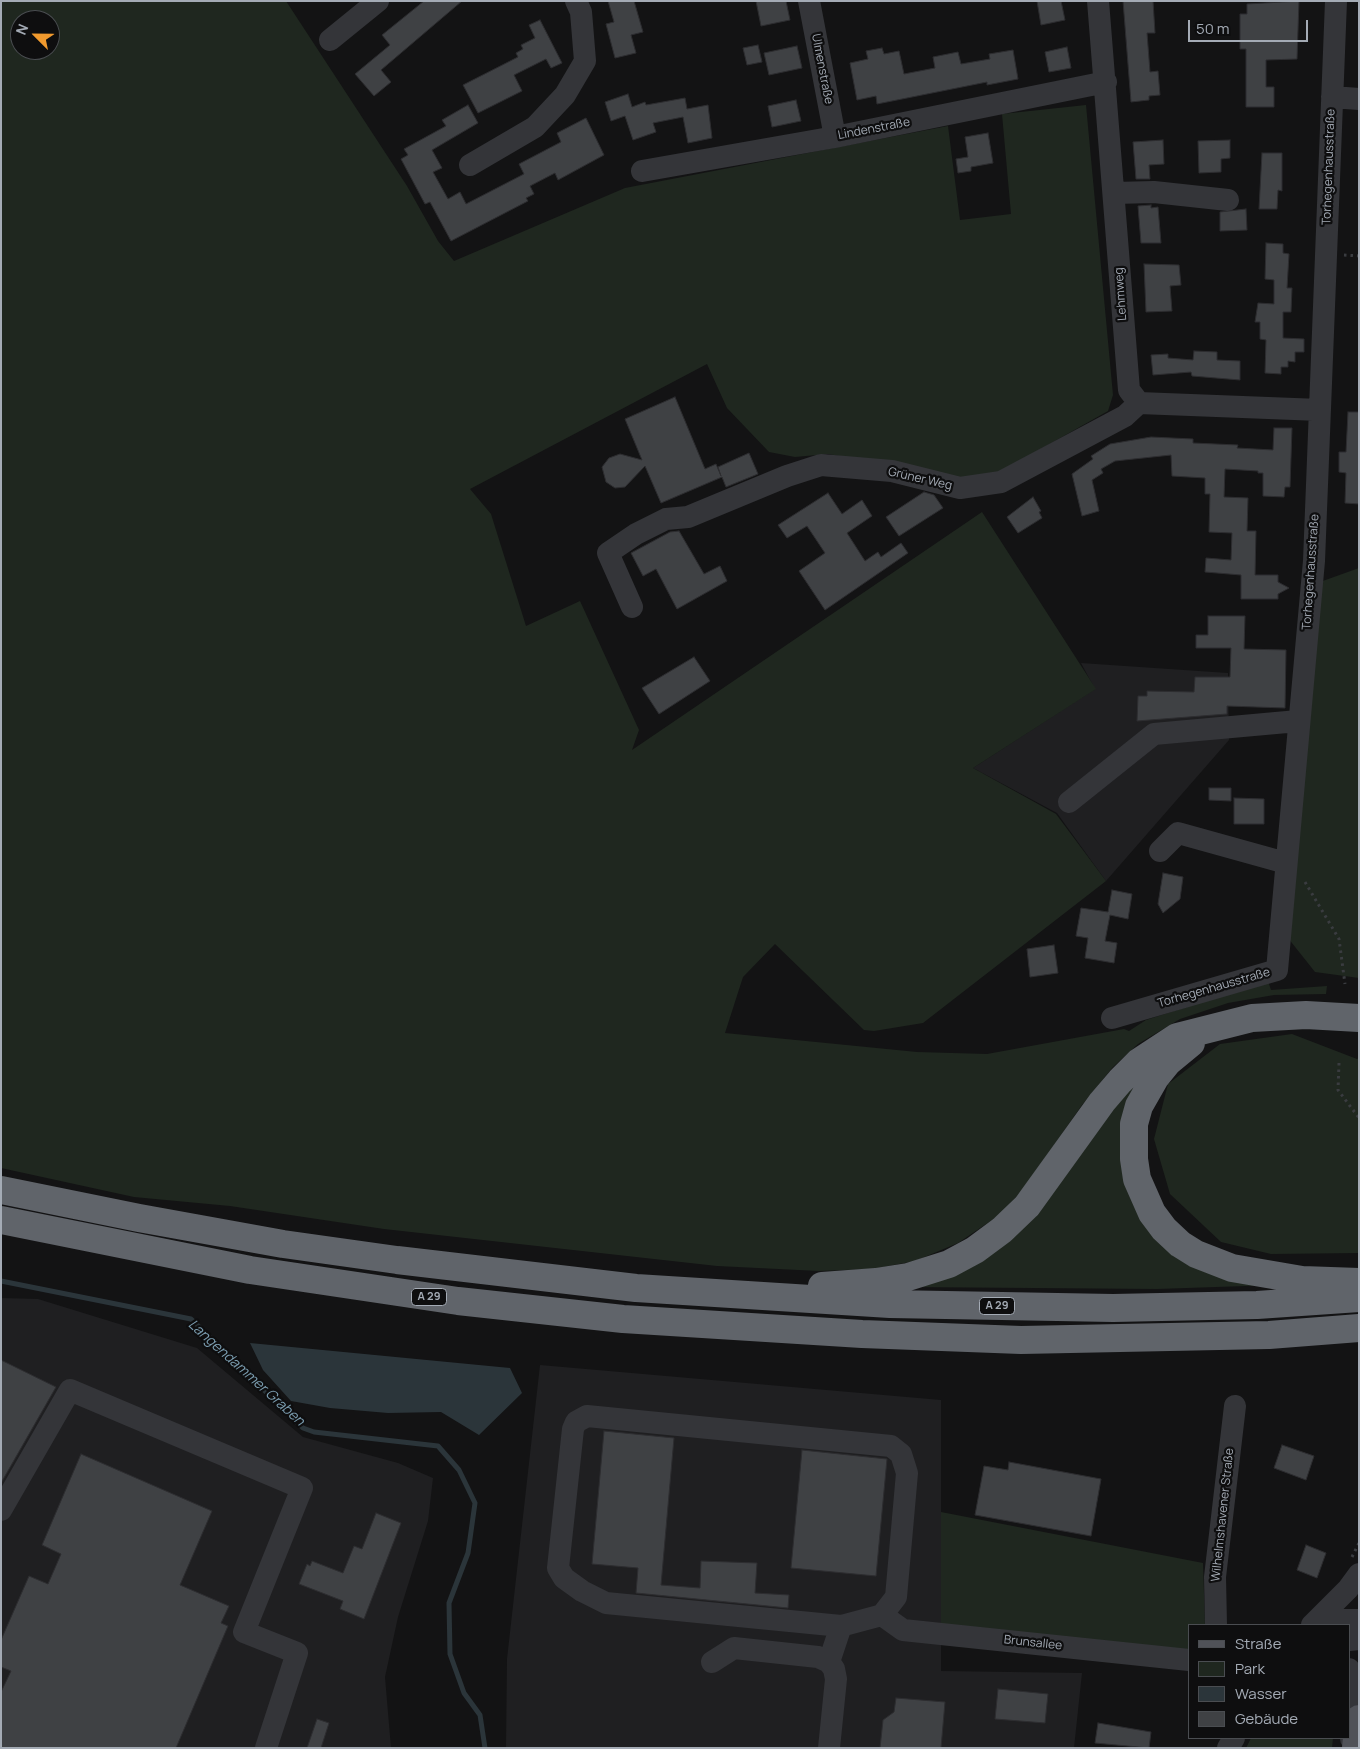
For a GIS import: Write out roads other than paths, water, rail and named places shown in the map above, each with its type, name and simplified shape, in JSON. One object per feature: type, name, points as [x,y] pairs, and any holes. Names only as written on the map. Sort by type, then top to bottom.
[{"type":"highway","points":[[636,1288],[660,1276],[830,1286],[908,1277],[949,1264],[975,1250],[1002,1230],[1026,1206],[1102,1102],[1140,1062],[1177,1037],[1252,1018],[1279,1015],[1334,1015],[1359,1018]]},
{"type":"highway","points":[[1222,1025],[1183,1048],[1168,1062],[1146,1091],[1139,1106],[1134,1124],[1134,1158],[1137,1179],[1152,1213],[1164,1229],[1180,1244],[1196,1254],[1232,1268],[1302,1280],[1359,1282]]},
{"type":"highway","name":"A 29","points":[[1,1190],[139,1218],[283,1244],[397,1260],[636,1288],[890,1304],[1114,1308],[1257,1305],[1359,1298]]},
{"type":"highway","name":"A 29","points":[[1,1220],[162,1254],[269,1273],[458,1301],[623,1319],[862,1334],[1021,1340],[1269,1335],[1359,1328]]},
{"type":"highway","points":[[1269,1335],[1290,1348],[1359,1345]]},
{"type":"main road","points":[[1355,1748],[1359,1719]]},
{"type":"street","points":[[330,40],[378,1]]},
{"type":"street","points":[[470,165],[535,127],[565,95],[586,61],[581,12],[576,1]]},
{"type":"street","name":"Ulmenstraße","points":[[809,1],[835,136]]},
{"type":"street","name":"Lehmweg","points":[[1098,1],[1106,82],[1129,390],[1139,402]]},
{"type":"street","name":"Torhegenhausstraße","points":[[1112,1018],[1277,970],[1298,721],[1314,561],[1336,1]]},
{"type":"street","name":"Lindenstraße","points":[[642,171],[835,136],[1106,82]]},
{"type":"street","points":[[1332,98],[1359,98]]},
{"type":"street","points":[[1114,194],[1154,192],[1228,200]]},
{"type":"street","points":[[1139,402],[1320,410]]},
{"type":"street","name":"Grüner Weg","points":[[632,608],[608,553],[636,534],[666,519],[688,517],[787,476],[821,465],[892,471],[960,488],[1001,482],[1125,416],[1139,402]]},
{"type":"street","points":[[1069,802],[1154,734],[1298,721]]},
{"type":"street","points":[[1160,851],[1178,833],[1286,863]]},
{"type":"street","points":[[1,1510],[70,1390],[302,1488],[244,1632],[297,1654],[266,1748]]},
{"type":"street","name":"Wilhelmshavener Straße","points":[[1216,1624],[1215,1577],[1234,1406]]},
{"type":"street","points":[[587,1416],[891,1446],[901,1454],[907,1473],[896,1597],[882,1615],[841,1626],[606,1603],[582,1591],[564,1578],[558,1568],[573,1429],[576,1422],[587,1416]]},
{"type":"street","points":[[1313,1624],[1348,1589],[1359,1574]]},
{"type":"street","name":"Brunsallee","points":[[882,1615],[903,1630],[1188,1660]]},
{"type":"street","points":[[1316,1624],[1332,1620],[1359,1620]]},
{"type":"street","points":[[829,1662],[841,1626]]},
{"type":"street","points":[[712,1662],[734,1648],[818,1656],[829,1662],[834,1669],[836,1679],[830,1748]]},
{"type":"street","points":[[1350,1671],[1352,1676],[1350,1715]]},
{"type":"street","points":[[1350,1736],[1355,1748]]},
{"type":"water","points":[[250,1343],[510,1368],[522,1393],[479,1435],[441,1412],[388,1413],[330,1408],[291,1401],[263,1370]]},
{"type":"waterway","name":"Langendammer Graben","points":[[1,1281],[191,1319],[303,1428],[314,1432],[438,1446],[459,1470],[475,1503],[468,1553],[449,1603],[450,1654],[464,1693],[480,1715],[485,1748]]}]
